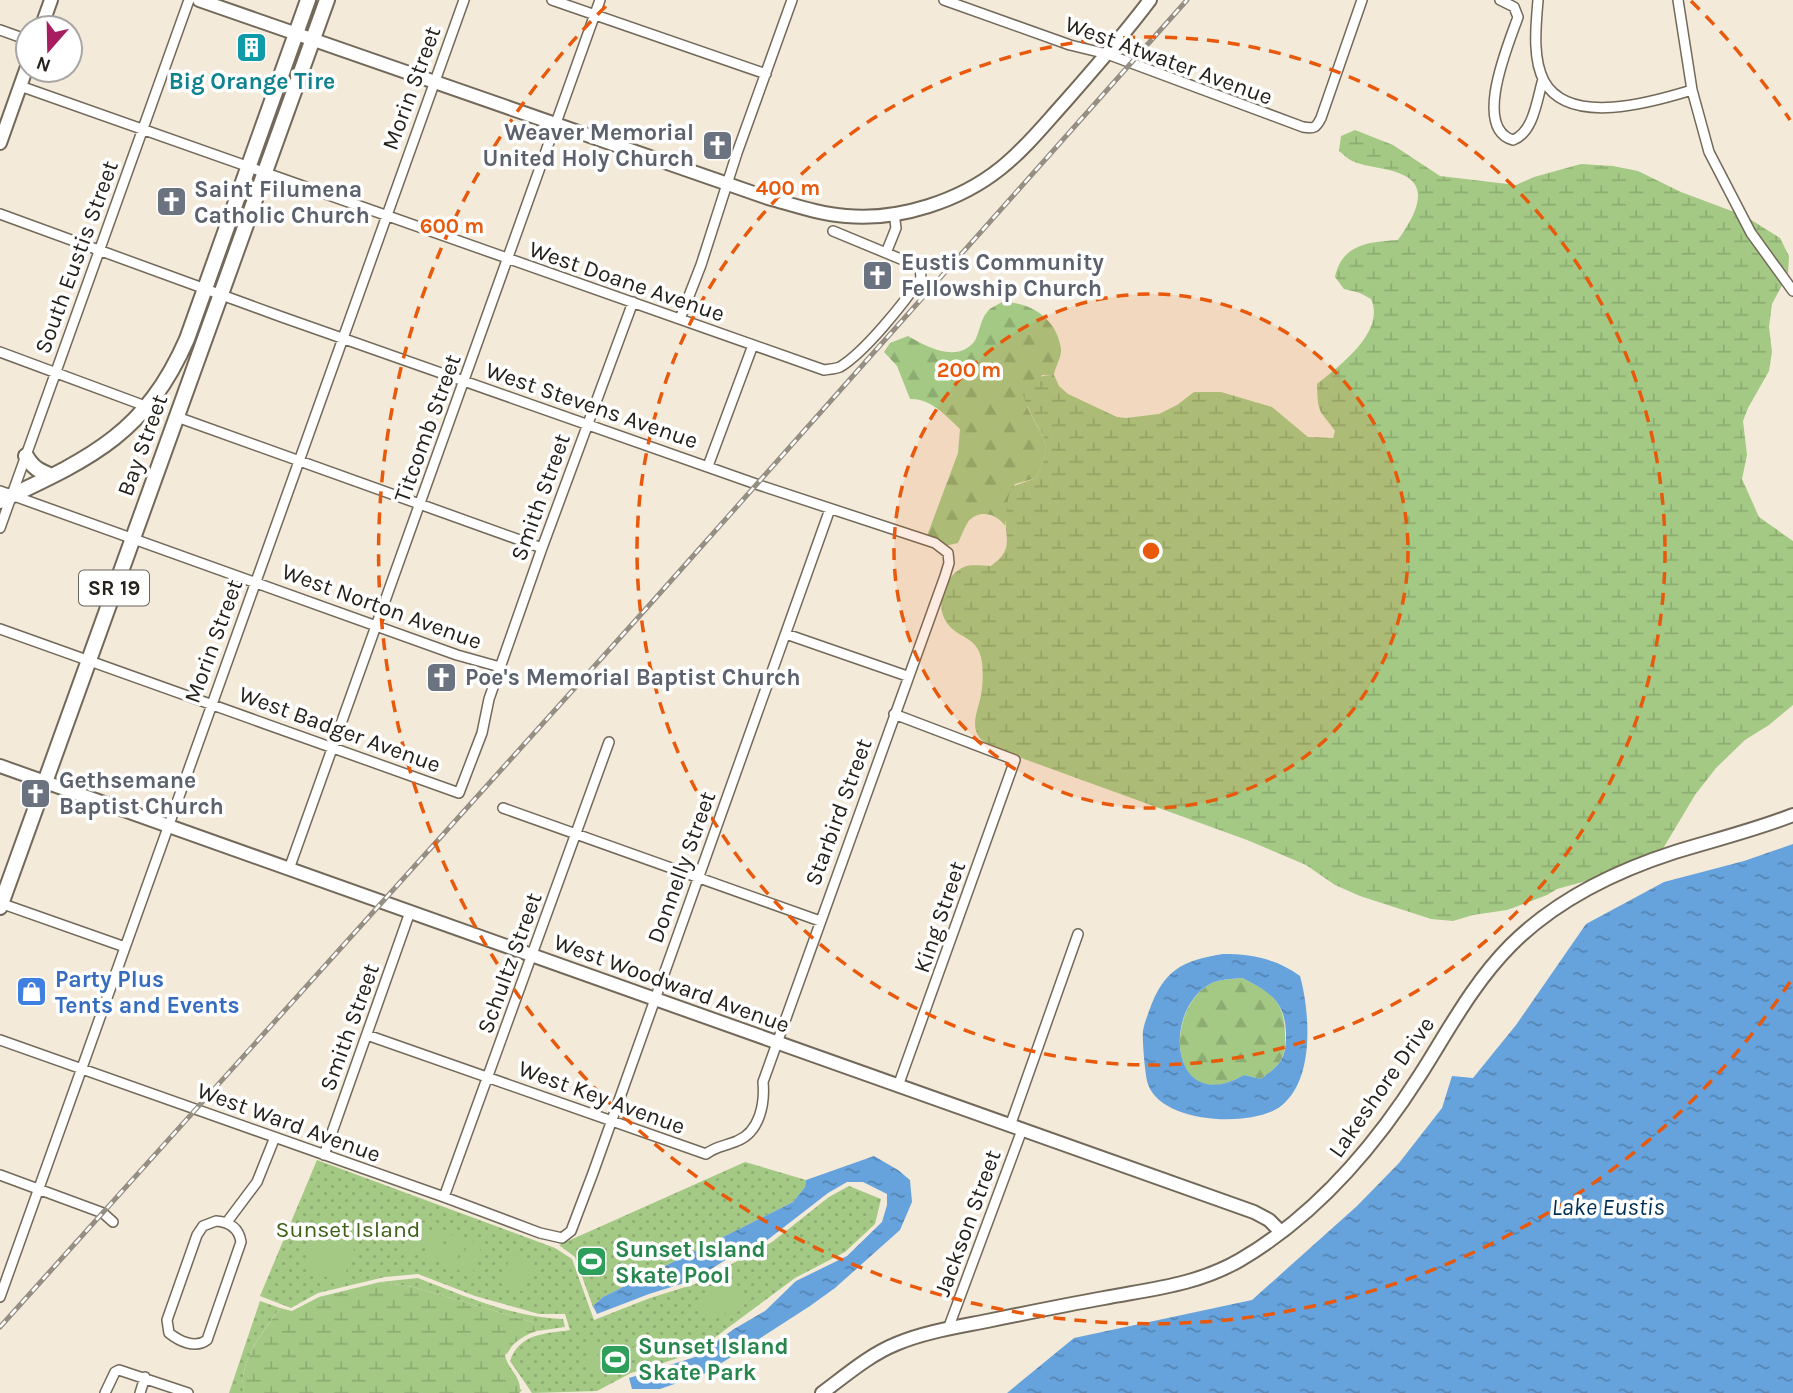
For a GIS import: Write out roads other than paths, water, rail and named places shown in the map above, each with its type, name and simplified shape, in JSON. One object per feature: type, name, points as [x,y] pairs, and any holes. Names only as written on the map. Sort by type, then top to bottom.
[{"type":"main road","name":"Bay Street","points":[[4,495],[52,476],[103,449],[129,428],[164,384],[183,349],[308,0]]},
{"type":"main road","name":"Bay Street","points":[[0,904],[327,0]]},
{"type":"main road","points":[[26,456],[31,465],[52,476]]},
{"type":"street","name":"South Eustis Street","points":[[0,528],[4,495],[26,456],[189,0]]},
{"type":"street","points":[[199,0],[726,184],[815,212],[848,216],[894,213],[925,207],[961,193],[1000,169],[1037,134],[1150,0]]},
{"type":"street","name":"Morin Street","points":[[0,1297],[464,0]]},
{"type":"street","points":[[552,0],[766,74]]},
{"type":"street","name":"Titcomb Street","points":[[289,869],[600,0]]},
{"type":"street","points":[[680,319],[792,0]]},
{"type":"street","name":"West Atwater Avenue","points":[[944,0],[1070,45],[1107,54],[1303,127],[1316,128],[1362,0]]},
{"type":"street","points":[[1500,0],[1514,7],[1518,17],[1503,54],[1495,102],[1496,126],[1501,134],[1513,140],[1528,129],[1543,79],[1536,47],[1538,0]]},
{"type":"street","points":[[1678,0],[1692,90],[1702,131],[1717,169],[1751,233],[1793,290]]},
{"type":"street","points":[[1543,79],[1561,99],[1592,107],[1627,106],[1692,90]]},
{"type":"street","name":"West Doane Avenue","points":[[20,86],[824,370],[836,369],[868,341],[921,278],[919,267],[886,253]]},
{"type":"street","points":[[0,143],[20,86]]},
{"type":"street","points":[[833,231],[886,253],[896,228],[894,213]]},
{"type":"street","name":"West Stevens Avenue","points":[[0,214],[205,290],[934,543],[948,553]]},
{"type":"street","name":"Smith Street","points":[[459,793],[482,733],[500,667],[542,548],[633,302]]},
{"type":"street","points":[[708,466],[753,345]]},
{"type":"street","points":[[0,352],[148,407]]},
{"type":"street","points":[[177,417],[542,548]]},
{"type":"street","name":"West Norton Avenue","points":[[4,495],[256,581],[457,655],[500,667]]},
{"type":"street","name":"Donnelly Street","points":[[565,1237],[571,1231],[830,509]]},
{"type":"street","name":"Starbird Street","points":[[706,1154],[749,1133],[762,1106],[763,1085],[776,1042],[945,576],[948,553]]},
{"type":"street","name":"West Badger Avenue","points":[[0,629],[211,702],[459,793]]},
{"type":"street","points":[[786,634],[907,676]]},
{"type":"street","name":"King Street","points":[[894,713],[1015,760],[898,1086]]},
{"type":"street","name":"Schultz Street","points":[[444,1197],[609,742]]},
{"type":"street","name":"West Woodward Avenue","points":[[0,766],[1254,1213],[1269,1220],[1281,1231]]},
{"type":"street","points":[[503,808],[820,921]]},
{"type":"street","name":"Lakeshore Drive","points":[[822,1393],[898,1343],[948,1329],[1195,1280],[1237,1262],[1324,1196],[1363,1155],[1418,1078],[1480,978],[1512,944],[1541,919],[1584,891],[1635,867],[1793,814]]},
{"type":"street","points":[[0,904],[125,947]]},
{"type":"street","name":"Smith Street","points":[[324,1155],[411,912]]},
{"type":"street","name":"Jackson Street","points":[[948,1329],[1078,934]]},
{"type":"street","name":"West Key Avenue","points":[[367,1035],[706,1154]]},
{"type":"street","name":"West Ward Avenue","points":[[0,1040],[540,1233],[556,1238],[565,1237]]},
{"type":"street","points":[[227,1222],[257,1182],[275,1137]]},
{"type":"street","points":[[0,1175],[103,1213],[113,1222]]},
{"type":"street","points":[[210,1222],[227,1222],[237,1231],[241,1242],[207,1340],[194,1345],[169,1333],[167,1320],[199,1231],[210,1222]]},
{"type":"street","points":[[105,1393],[115,1372],[119,1370],[145,1377],[173,1391],[188,1393]]},
{"type":"street","points":[[140,1393],[145,1377]]},
{"type":"water","name":"Lake Eustis","points":[[1793,844],[1793,1393],[1007,1393],[1074,1338],[1252,1300],[1357,1206],[1399,1163],[1442,1108],[1452,1076],[1473,1078],[1516,1025],[1586,924],[1664,882],[1744,861]]},
{"type":"water","points":[[1223,954],[1254,956],[1282,965],[1300,976],[1306,1008],[1305,1063],[1292,1094],[1281,1106],[1268,1113],[1230,1119],[1188,1114],[1170,1107],[1156,1097],[1148,1084],[1143,1031],[1161,986],[1185,964]],"holes":[[[1242,978],[1268,993],[1283,1013],[1286,1042],[1281,1060],[1261,1079],[1244,1075],[1220,1084],[1201,1082],[1188,1072],[1181,1055],[1180,1036],[1184,1016],[1194,997],[1210,984]]]},
{"type":"water","points":[[874,1156],[910,1180],[912,1202],[900,1230],[835,1288],[706,1373],[660,1389],[632,1389],[629,1378],[695,1357],[765,1311],[796,1281],[847,1256],[882,1222],[887,1194],[863,1182],[847,1182],[828,1193],[766,1241],[739,1256],[727,1259],[694,1280],[597,1314],[593,1306],[603,1297],[793,1202],[805,1187],[806,1180]]},
{"type":"railway","points":[[0,1327],[653,601],[1187,0]]},
{"type":"place","name":"Big Orange Tire","points":[[252,47]]},
{"type":"place","name":"Weaver Memorial United Holy Church","points":[[717,145]]},
{"type":"place","name":"Saint Filumena Catholic Church","points":[[171,202]]},
{"type":"place","name":"Eustis Community Fellowship Church","points":[[878,275]]},
{"type":"place","name":"Poe's Memorial Baptist Church","points":[[442,677]]},
{"type":"place","name":"Gethsemane Baptist Church","points":[[36,793]]},
{"type":"place","name":"Party Plus Tents and Events","points":[[32,992]]},
{"type":"place","name":"Sunset Island Skate Pool","points":[[592,1262]]},
{"type":"place","name":"Sunset Island Skate Park","points":[[615,1359]]},
{"type":"park label","name":"Sunset Island","points":[[348,1229]]}]
